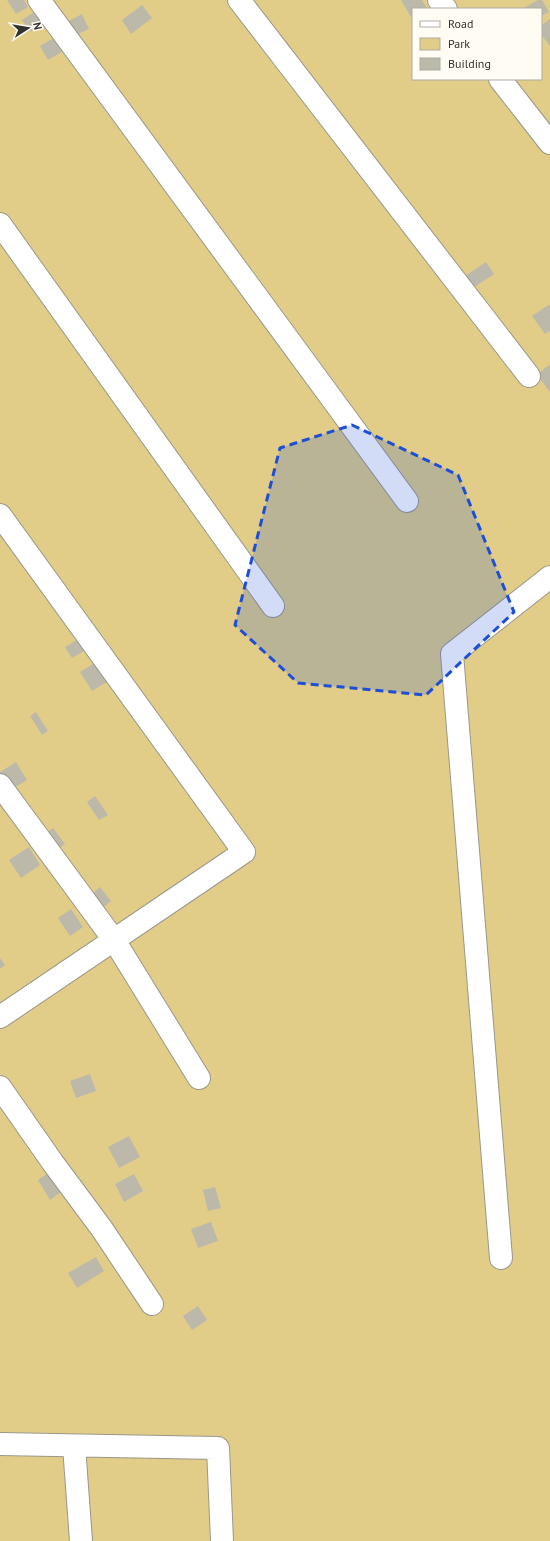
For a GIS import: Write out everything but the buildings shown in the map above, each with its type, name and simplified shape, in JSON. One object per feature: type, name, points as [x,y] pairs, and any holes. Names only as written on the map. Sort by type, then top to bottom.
[{"type":"street","points":[[40,0],[407,501]]},
{"type":"street","points":[[239,0],[529,376]]},
{"type":"street","points":[[439,0],[445,8]]},
{"type":"street","points":[[501,80],[550,143]]},
{"type":"street","points":[[0,224],[273,606]]},
{"type":"street","points":[[0,515],[244,852],[0,1017]]},
{"type":"street","points":[[501,1258],[452,654],[550,577]]},
{"type":"street","points":[[0,785],[114,940],[199,1078]]},
{"type":"street","points":[[0,1087],[52,1163],[102,1229],[152,1304]]},
{"type":"street","points":[[0,1444],[218,1448],[222,1541]]},
{"type":"street","points":[[74,1446],[81,1541]]},
{"type":"highlighted area","points":[[352,425],[458,475],[514,612],[426,695],[298,683],[235,625],[280,448]]},
{"type":"green space","points":[[0,0],[550,0],[550,1541],[0,1541]]}]
